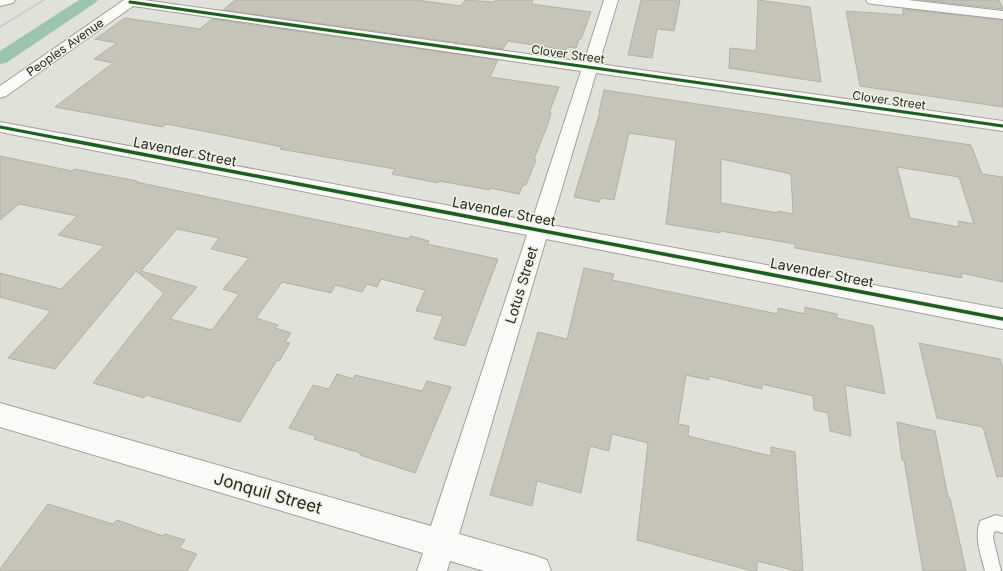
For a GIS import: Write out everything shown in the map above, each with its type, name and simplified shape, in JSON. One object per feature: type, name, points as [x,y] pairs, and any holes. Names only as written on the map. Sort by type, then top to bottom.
[{"type":"main road","points":[[0,2],[8,0]]},
{"type":"main road","name":"Lotus Street","points":[[432,571],[611,0]]},
{"type":"main road","points":[[873,0],[1003,15]]},
{"type":"main road","name":"Clover Street","points":[[132,1],[589,68],[1003,126]]},
{"type":"main road","name":"Peoples Avenue","points":[[0,93],[132,1]]},
{"type":"main road","name":"Lavender Street","points":[[0,127],[1003,319]]},
{"type":"main road","name":"Jonquil Street","points":[[0,415],[536,571]]},
{"type":"lane","points":[[993,571],[985,538],[986,527],[996,523],[1003,525]]},
{"type":"building","points":[[235,0],[416,0],[461,6],[465,0],[494,2],[496,0],[533,0],[531,4],[591,12],[576,48],[567,47],[566,50],[508,41],[503,49],[223,10]]},
{"type":"building","points":[[641,0],[680,0],[674,31],[657,29],[652,58],[628,55]]},
{"type":"building","points":[[758,0],[810,7],[821,82],[729,68],[730,48],[756,51]]},
{"type":"building","points":[[921,0],[999,0],[1003,9]]},
{"type":"building","points":[[903,9],[1003,20],[1003,107],[860,86],[846,11],[903,15]]},
{"type":"building","points":[[125,18],[200,29],[212,19],[498,60],[490,77],[559,87],[549,113],[551,113],[548,124],[534,159],[536,160],[526,185],[523,185],[519,194],[490,188],[490,190],[439,181],[438,183],[392,174],[395,169],[280,149],[282,147],[166,124],[163,127],[55,107],[113,63],[94,59],[117,43],[95,39]]},
{"type":"building","points":[[604,90],[971,145],[982,174],[1003,177],[1003,282],[961,273],[962,278],[795,248],[795,244],[720,231],[720,233],[666,224],[676,140],[629,133],[614,200],[601,198],[599,202],[574,197]],"holes":[[[721,159],[791,174],[793,214],[778,211],[778,213],[721,203]],[[897,167],[959,177],[974,224],[958,221],[959,227],[910,218]]]},
{"type":"building","points":[[0,156],[72,171],[75,169],[137,181],[136,182],[409,239],[410,236],[429,241],[427,244],[498,259],[465,346],[434,339],[443,316],[416,311],[425,290],[381,279],[377,287],[367,284],[362,292],[335,285],[331,293],[282,282],[256,318],[278,325],[275,328],[291,333],[285,342],[290,343],[279,361],[277,360],[240,422],[146,395],[144,398],[93,383],[164,293],[136,271],[55,369],[8,358],[51,311],[0,297],[0,273],[61,289],[104,246],[58,235],[77,216],[19,204],[0,220]],"holes":[[[177,229],[219,238],[211,249],[249,258],[223,289],[239,294],[212,330],[170,319],[197,287],[141,271]]]},
{"type":"building","points":[[584,268],[614,274],[612,280],[778,314],[778,308],[805,314],[805,307],[837,314],[837,318],[873,326],[885,394],[845,385],[851,436],[830,431],[828,413],[814,410],[813,396],[762,384],[762,389],[709,376],[709,380],[686,375],[678,424],[689,426],[688,436],[771,456],[771,447],[795,452],[803,571],[796,571],[757,561],[757,571],[752,571],[637,540],[648,443],[612,434],[609,451],[590,446],[581,493],[537,481],[532,506],[490,495],[538,332],[567,339]]},
{"type":"building","points":[[919,343],[1000,359],[1003,368],[1003,476],[997,477],[983,427],[937,418]]},
{"type":"building","points":[[337,374],[353,379],[355,375],[422,391],[427,381],[451,387],[415,473],[360,455],[360,453],[314,439],[316,436],[289,428],[313,385],[329,389]]},
{"type":"building","points":[[897,422],[935,431],[948,497],[950,498],[966,571],[923,571],[904,460],[902,460]]},
{"type":"building","points":[[48,504],[113,524],[117,520],[163,536],[165,534],[185,540],[179,548],[197,554],[187,571],[0,571]]},
{"type":"waterway","points":[[0,59],[90,0]]},
{"type":"railway","points":[[0,27],[44,0]]},
{"type":"cycle path","points":[[130,2],[1003,126]]},
{"type":"cycle path","points":[[0,127],[1003,319]]}]
